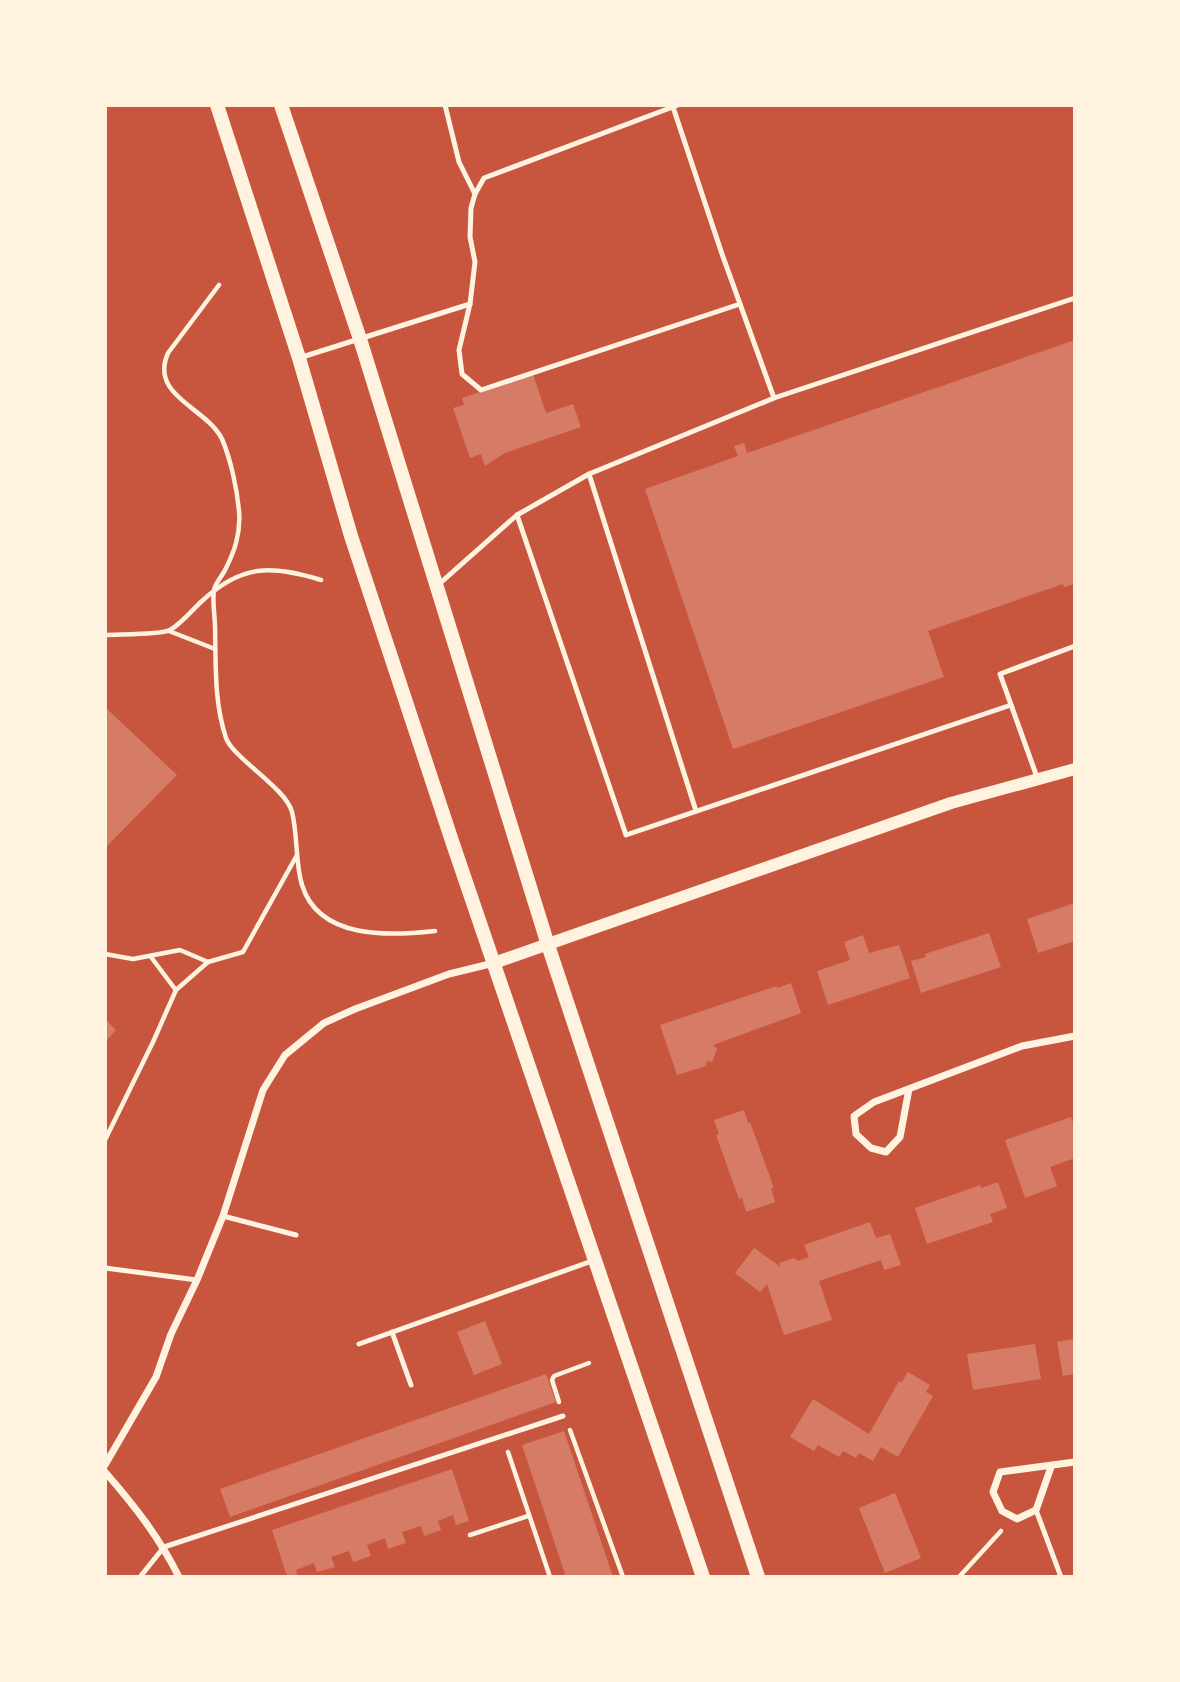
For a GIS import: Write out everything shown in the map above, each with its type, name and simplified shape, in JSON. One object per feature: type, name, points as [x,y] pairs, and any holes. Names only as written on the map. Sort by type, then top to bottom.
[{"type":"main road","points":[[216,105],[299,358],[351,536],[703,1577]]},
{"type":"main road","points":[[281,105],[360,340],[548,945],[758,1577]]},
{"type":"street","points":[[105,1465],[156,1377],[171,1334],[197,1280],[223,1216],[263,1090],[285,1055],[324,1023],[449,974],[548,945],[951,803],[1075,769]]},
{"type":"street","points":[[909,1088],[900,1137],[886,1152],[871,1148],[856,1134],[854,1116],[874,1102],[909,1088],[1022,1046],[1075,1036]]},
{"type":"street","points":[[1051,1466],[1036,1510],[1017,1519],[1002,1511],[993,1492],[1000,1472],[1075,1462]]},
{"type":"street","points":[[105,1472],[138,1510],[164,1547],[179,1577]]},
{"type":"lane","points":[[445,105],[459,162],[475,194]]},
{"type":"lane","points":[[740,304],[481,390],[462,374],[459,350],[470,304],[475,262],[470,237],[471,208],[475,194],[484,178],[676,106],[740,304],[774,398]]},
{"type":"lane","points":[[436,587],[517,515],[589,474],[774,398],[1075,298]]},
{"type":"lane","points":[[299,358],[470,304]]},
{"type":"lane","points":[[589,474],[696,811]]},
{"type":"lane","points":[[517,515],[626,835],[1011,705]]},
{"type":"lane","points":[[1039,781],[1000,674],[1075,646]]},
{"type":"lane","points":[[223,1216],[296,1236]]},
{"type":"lane","points":[[359,1344],[595,1260]]},
{"type":"lane","points":[[105,1268],[197,1280]]},
{"type":"lane","points":[[392,1332],[411,1385]]},
{"type":"lane","points":[[140,1577],[164,1547],[563,1416]]},
{"type":"lane","points":[[1036,1510],[1061,1577]]},
{"type":"path","points":[[219,285],[162,365],[166,385],[221,438],[239,513],[236,550],[214,589],[217,702],[227,741],[292,809],[301,882],[306,897],[322,917],[361,932],[398,935],[435,931]]},
{"type":"path","points":[[169,631],[214,589],[242,574],[269,568],[293,571],[321,580]]},
{"type":"path","points":[[105,635],[169,631],[215,649]]},
{"type":"path","points":[[105,1140],[176,990],[208,962],[243,952],[298,854]]},
{"type":"path","points":[[105,954],[132,959],[180,950],[208,962]]},
{"type":"path","points":[[150,957],[176,990]]},
{"type":"path","points":[[589,1363],[554,1376],[552,1380],[623,1577]]},
{"type":"path","points":[[504,1437],[550,1577]]},
{"type":"path","points":[[470,1535],[528,1516]]},
{"type":"path","points":[[959,1577],[1001,1531],[1017,1519]]},
{"type":"building","points":[[1075,340],[1075,584],[1064,587],[1063,584],[928,631],[944,677],[733,749],[645,489],[738,456],[734,446],[744,443],[747,453]]},
{"type":"building","points":[[533,374],[546,413],[573,404],[581,427],[505,453],[485,466],[481,454],[470,458],[453,408],[464,405],[462,398]]},
{"type":"building","points":[[105,707],[177,775],[105,848]]},
{"type":"building","points":[[1075,903],[1075,941],[1038,953],[1027,919]]},
{"type":"building","points":[[989,933],[1001,967],[921,993],[911,961]]},
{"type":"building","points":[[863,935],[869,953],[899,945],[910,978],[828,1005],[817,971],[850,960],[844,942]]},
{"type":"building","points":[[791,983],[801,1013],[713,1045],[717,1049],[712,1062],[707,1061],[706,1066],[677,1075],[660,1025]]},
{"type":"building","points":[[105,1019],[116,1030],[105,1042]]},
{"type":"building","points":[[744,1110],[774,1188],[771,1188],[775,1202],[746,1212],[716,1135],[719,1134],[714,1120]]},
{"type":"building","points":[[1071,1117],[1075,1128],[1075,1158],[1050,1167],[1057,1186],[1025,1198],[1005,1140]]},
{"type":"building","points":[[998,1182],[1007,1208],[990,1214],[993,1222],[927,1244],[915,1208],[980,1185],[981,1188]]},
{"type":"building","points":[[870,1222],[876,1238],[890,1234],[901,1265],[884,1270],[881,1260],[819,1281],[832,1320],[784,1335],[767,1284],[760,1292],[735,1273],[754,1248],[781,1267],[779,1263],[809,1257],[804,1245]]},
{"type":"building","points":[[485,1321],[502,1364],[474,1375],[457,1332]]},
{"type":"building","points":[[1075,1339],[1075,1374],[1063,1376],[1057,1342]]},
{"type":"building","points":[[1035,1344],[1041,1379],[973,1390],[967,1354]]},
{"type":"building","points":[[908,1372],[930,1385],[926,1392],[933,1396],[898,1457],[881,1447],[873,1461],[859,1453],[856,1458],[843,1451],[839,1457],[818,1445],[814,1451],[790,1437],[813,1399],[869,1434],[899,1381],[901,1383]]},
{"type":"building","points":[[546,1374],[556,1402],[230,1517],[220,1489]]},
{"type":"building","points":[[564,1431],[613,1577],[566,1577],[522,1445]]},
{"type":"building","points":[[452,1469],[469,1521],[456,1525],[453,1515],[438,1521],[441,1530],[424,1536],[421,1526],[402,1532],[406,1543],[388,1549],[385,1538],[367,1545],[371,1556],[353,1562],[349,1551],[331,1557],[335,1567],[317,1572],[314,1563],[296,1570],[298,1577],[289,1577],[286,1573],[272,1530]]},
{"type":"building","points":[[895,1493],[921,1558],[885,1573],[859,1508]]}]
